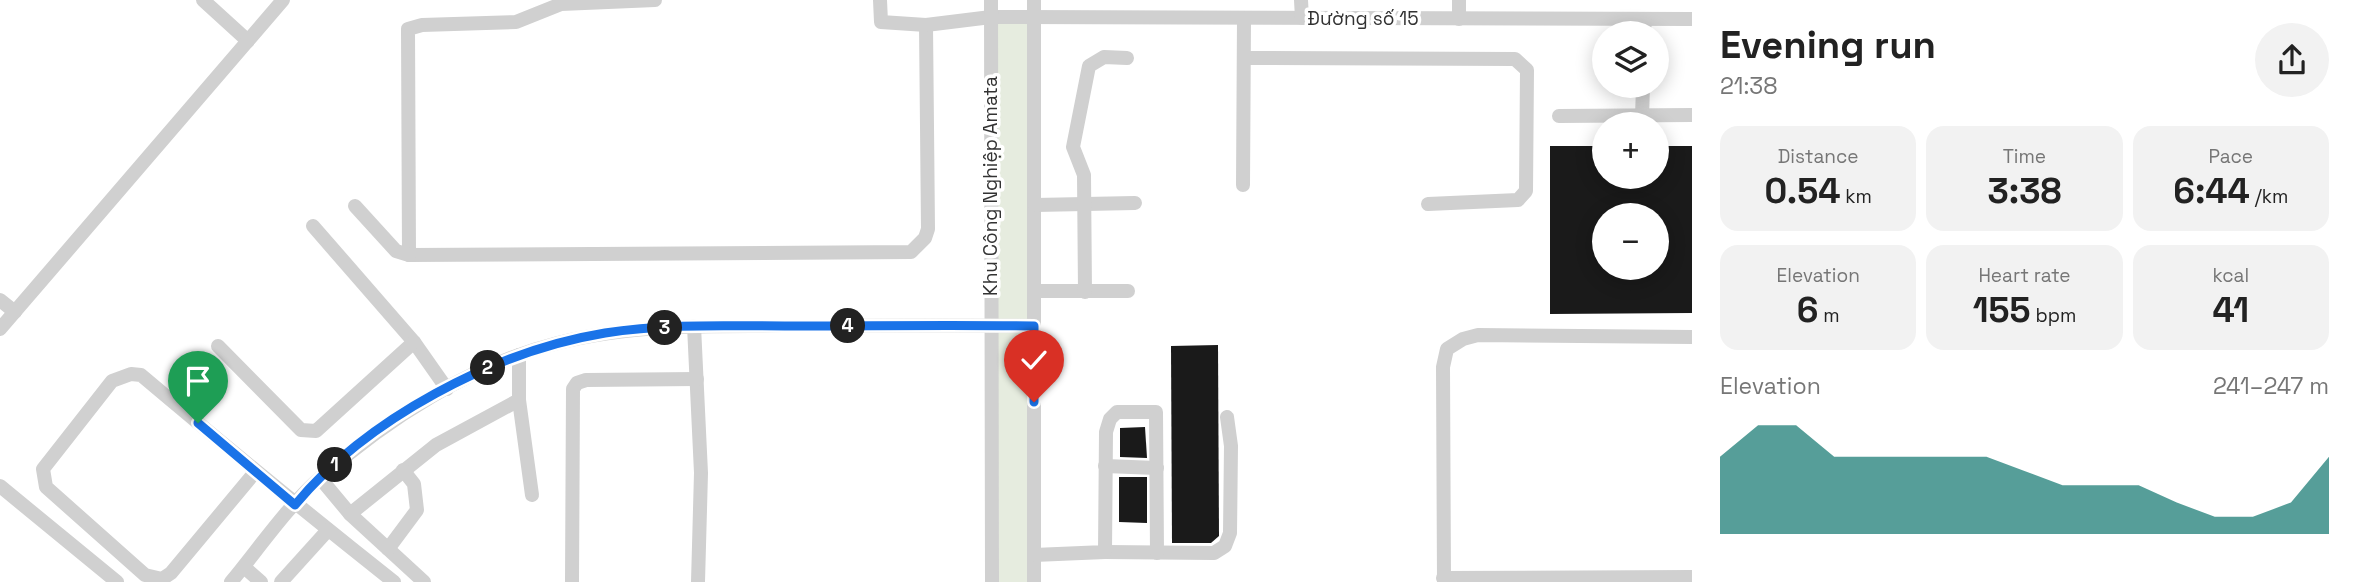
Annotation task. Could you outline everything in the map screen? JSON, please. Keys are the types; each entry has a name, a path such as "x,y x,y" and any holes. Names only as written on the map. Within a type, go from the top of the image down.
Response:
{"street":[{"path":"203,0 248,41"},
{"path":"0,329 283,0"},
{"path":"409,255 408,29 422,25 516,22 561,4 655,0"},
{"name":"Đường số 15","path":"880,0 881,22 926,25 991,17 1459,19 1592,24"},
{"name":"Khu Công Nghiệp Amata","path":"991,0 992,582"},
{"path":"1034,0 1034,582"},
{"path":"1301,0 1302,18"},
{"path":"1459,0 1459,19"},
{"path":"1243,185 1244,18"},
{"name":"Đường số 15","path":"1669,22 1692,19"},
{"path":"355,205 396,251 409,255 911,252 925,238 928,229 926,25"},
{"path":"1085,292 1084,175 1073,146 1089,66 1104,57 1127,58"},
{"path":"1244,58 1515,59 1522,64 1527,70 1526,191 1518,200 1428,204"},
{"path":"1669,116 1692,115"},
{"path":"1559,116 1592,116"},
{"path":"1035,205 1135,203"},
{"path":"313,226 414,342 447,389"},
{"path":"1034,291 1128,291"},
{"path":"0,300 15,312"},
{"path":"694,326 701,472 698,582"},
{"path":"231,582 320,478 361,443 447,389 519,355 606,333 694,326 1034,326"},
{"path":"1692,337 1478,335 1463,339 1447,349 1443,367 1443,580 1692,577"},
{"path":"218,346 307,432 316,431 414,342"},
{"path":"519,355 519,400 532,495"},
{"path":"256,471 171,573 162,579 145,575 46,487 43,480 43,469 112,381 131,374 141,375 256,471 295,505 394,582"},
{"path":"572,582 573,389 577,383 586,380 697,379"},
{"path":"350,513 436,445 519,400"},
{"path":"1105,552 1106,432 1110,419 1117,412 1156,412 1157,553"},
{"path":"1034,555 1105,552 1214,553 1224,546 1230,533 1231,446 1227,417"},
{"path":"1105,466 1157,468"},
{"path":"388,550 417,510 414,484 403,471"},
{"path":"320,478 350,513 424,582"},
{"path":"0,486 117,582"},
{"path":"281,582 328,530"},
{"path":"244,567 261,582"}],"shaded area":[{"path":"998,21 1027,21 1027,322 997,322"},
{"path":"997,330 1027,330 1027,582 999,582"}],"building":[{"path":"1550,146 1592,146 1592,189 1669,189 1669,146 1692,146 1692,313 1550,314"},
{"path":"1218,345 1219,536 1211,543 1172,543 1171,346"},
{"path":"1145,427 1147,458 1120,457 1120,428"},
{"path":"1119,477 1147,477 1147,523 1119,522"}],"route":[{"path":"198,423 295,505 309,488 361,443 411,409 467,377 519,355 558,343 606,333 694,326 1034,326 1034,402"}]}
